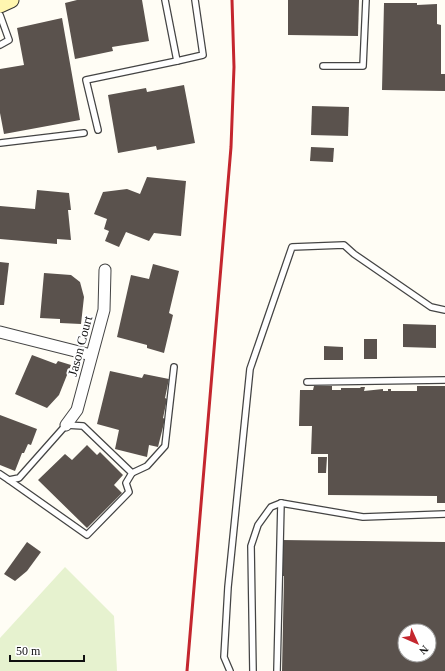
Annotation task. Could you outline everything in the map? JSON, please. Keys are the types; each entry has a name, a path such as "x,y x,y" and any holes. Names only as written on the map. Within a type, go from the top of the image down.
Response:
{"street":[{"path":"0,5 11,0"},
{"name":"Jason Court","path":"66,425 77,410 104,310 105,270"},
{"path":"0,332 91,355"}],"lane":[{"path":"165,0 177,61"},
{"path":"98,130 86,80 203,55 195,0"},
{"path":"323,66 362,66 366,0"},
{"path":"0,15 9,40 0,45"},
{"path":"0,144 84,133"},
{"path":"230,671 224,658 228,587 250,369 292,247 344,245 354,254 431,307 445,310"},
{"path":"0,474 87,535 129,492 126,483 132,473 147,466 165,446 174,367"},
{"path":"307,382 445,380"},
{"path":"9,480 19,478 66,425 83,426 132,473"},
{"path":"253,671 251,546 258,525 271,507 281,503 363,517 445,514"},
{"path":"277,671 281,503"}],"green space":[{"path":"65,567 114,616 117,671 0,671 0,638"}],"building":[{"path":"77,0 142,0 149,41 112,47 113,51 75,59 65,3"},
{"path":"288,0 359,0 358,36 288,35"},
{"path":"384,3 417,3 417,5 437,4 437,24 441,25 441,74 445,74 445,91 382,90"},
{"path":"62,18 80,120 4,134 0,113 0,69 24,65 17,28"},
{"path":"184,85 195,143 157,150 156,146 118,153 108,95 146,88 147,92"},
{"path":"312,106 349,107 348,136 311,135"},
{"path":"311,147 334,148 333,162 310,161"},
{"path":"147,177 186,181 181,236 154,233 149,241 126,232 119,247 105,241 109,231 104,229 107,219 94,214 103,192 127,189 140,194"},
{"path":"37,190 69,193 71,210 68,210 71,240 57,239 57,244 0,239 0,206 35,209"},
{"path":"0,262 9,263 4,305 0,305"},
{"path":"153,264 179,271 169,313 173,315 164,353 147,348 147,345 117,337 131,275 149,279"},
{"path":"44,273 71,275 80,282 84,297 81,324 60,323 60,319 40,318"},
{"path":"403,324 436,325 436,348 403,347"},
{"path":"364,339 377,339 377,359 364,359"},
{"path":"324,346 343,347 343,360 324,360"},
{"path":"32,355 56,364 58,361 71,365 59,395 47,408 15,394"},
{"path":"110,371 142,378 144,374 169,379 163,418 165,419 158,447 149,445 147,457 115,449 119,430 97,424"},
{"path":"314,386 332,386 332,390 365,387 364,391 383,389 383,391 388,391 388,389 391,389 391,391 417,391 417,386 445,386 445,503 437,503 437,496 328,495 328,454 311,454 312,426 299,426 300,390 313,390"},
{"path":"0,415 37,429 31,445 28,444 24,453 22,453 15,471 0,465"},
{"path":"87,445 97,455 100,452 123,475 114,485 122,493 87,528 38,480 65,454 72,460"},
{"path":"318,457 327,457 326,473 318,473"},
{"path":"281,540 445,542 445,671 282,671 284,576 280,576"},
{"path":"27,542 41,552 27,571 15,581 4,574"}],"railway":[{"path":"187,671 231,147 234,67 232,0"}]}
